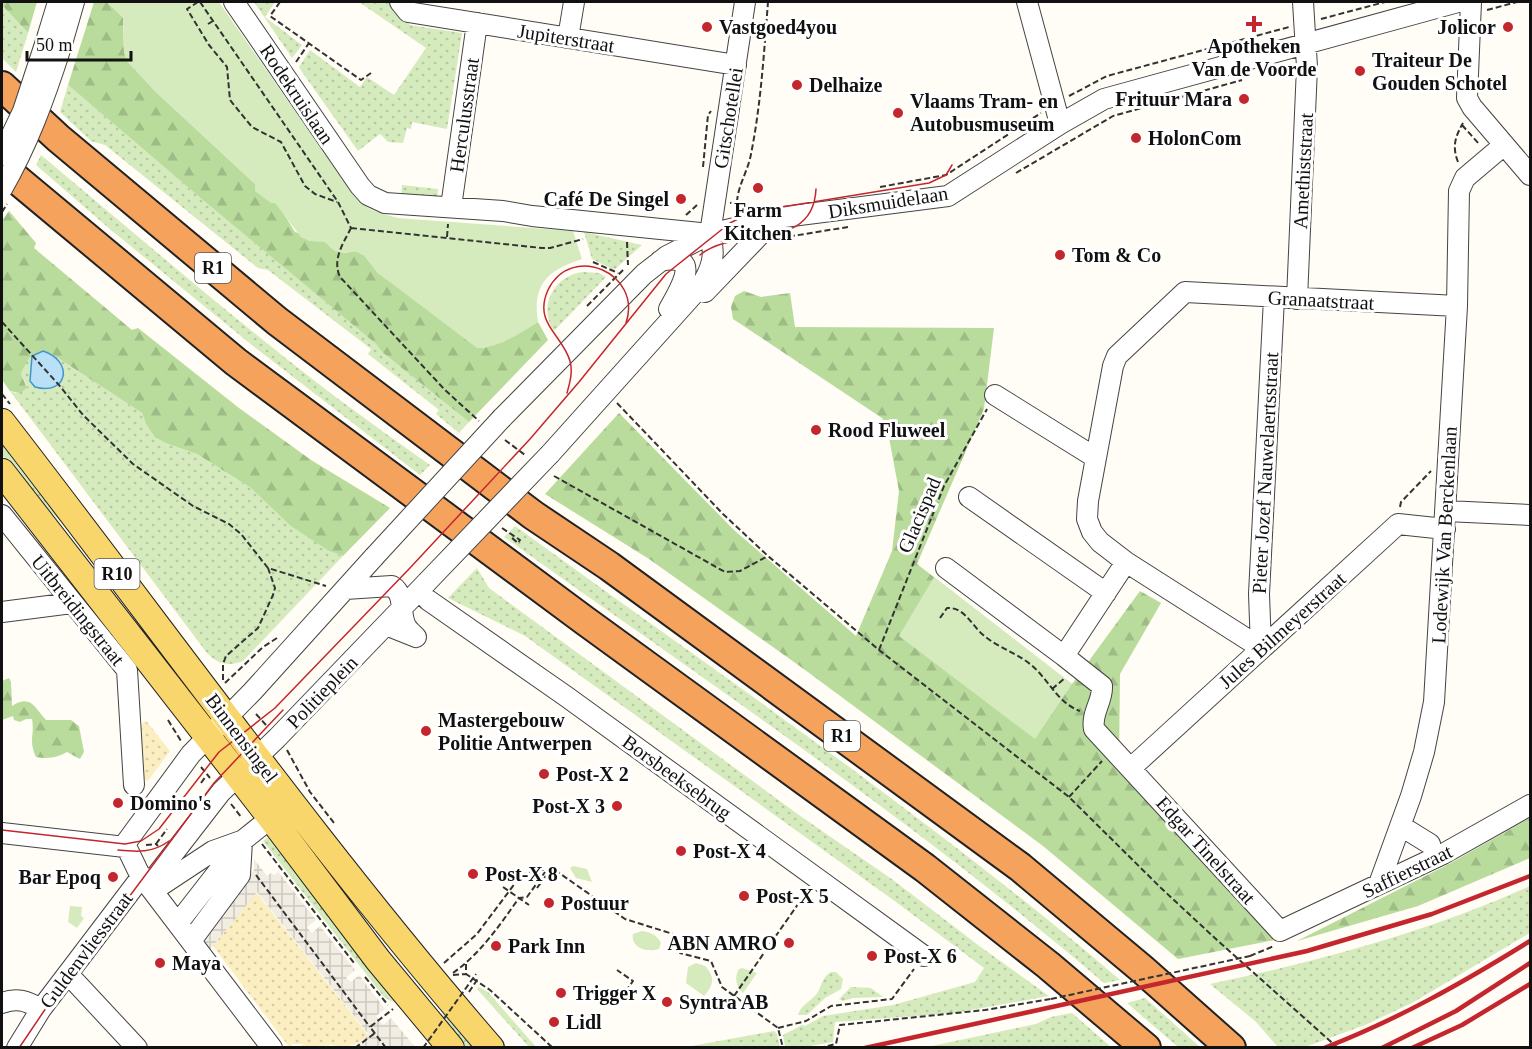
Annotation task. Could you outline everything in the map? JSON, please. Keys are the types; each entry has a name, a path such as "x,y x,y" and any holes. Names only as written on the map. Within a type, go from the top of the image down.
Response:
{"highway":[{"name":"R1","path":"2,86 58,138 277,321 533,515 609,566 1001,853 1142,969 1231,1047"},
{"path":"2,167 236,362 565,606 925,868 1048,965 1146,1047"}],"main road":[{"name":"Binnensingel","path":"2,422 235,709 256,757 370,903 491,1047"},
{"name":"Binnensingel","path":"2,472 199,745 229,783 271,818 378,960 452,1047"}],"street":[{"path":"2,189 35,123 54,41 58,2"},
{"path":"2,155 74,2"},
{"name":"Rodekruislaan","path":"234,2 360,186"},
{"name":"Jupiterstraat","path":"400,2 408,12 736,65"},
{"path":"568,38 574,2"},
{"name":"Gitschotellei","path":"710,234 745,2"},
{"path":"1027,2 1060,124"},
{"name":"Amethiststraat","path":"1297,299 1307,67 1303,2"},
{"path":"1466,6 1467,98 1498,150 1530,175"},
{"name":"Diksmuidelaan","path":"360,186 368,195 385,203 451,207 710,234 776,218 948,196 1060,124 1104,99 1305,43 1466,6"},
{"name":"Herculusstraat","path":"451,207 477,23"},
{"path":"1465,178 1498,150"},
{"name":"Lodewijk Van Berckenlaan","path":"1379,884 1401,826 1424,752 1434,702 1457,306 1459,191 1465,178"},
{"path":"655,335 699,299 776,218"},
{"path":"2,833 125,847 164,788 199,745 235,709 336,587 374,557 502,418 625,291 660,261 710,234 714,252 707,275 700,287 655,335 550,463 428,591"},
{"path":"655,335 683,285 686,272 684,264 679,260 672,258 660,261"},
{"name":"Granaatstraat","path":"1096,458 1113,366 1117,356 1185,292 1457,306"},
{"name":"Pieter Jozef Nauwelaertsstraat","path":"1262,648 1259,594 1274,298"},
{"path":"995,395 1096,458 1087,519 1092,532 1100,542 1126,562 1262,648"},
{"path":"969,497 1106,593"},
{"path":"1398,524 1530,514"},
{"name":"Uitbreidingstraat","path":"2,515 128,674 134,785"},
{"name":"Jules Bilmeyerstraat","path":"1131,768 1398,524"},
{"path":"1064,656 1126,562"},
{"path":"946,568 1102,686 1102,693 1094,716"},
{"path":"336,587 393,586 397,589 404,607 405,626 416,637 386,626"},
{"name":"Politieplein","path":"229,783 256,757 283,744 404,607 428,591"},
{"name":"Borsbeeksebrug","path":"428,591 576,705 924,956"},
{"path":"2,612 72,603"},
{"name":"Edgar Tinelstraat","path":"1094,716 1094,729 1112,750 1280,931"},
{"name":"Guldenvliesstraat","path":"17,1047 41,1009 68,974 229,783"},
{"name":"Saffierstraat","path":"1280,931 1443,854 1530,805"},
{"path":"177,923 242,840 271,818"},
{"path":"1401,826 1430,844"},
{"path":"145,881 160,886 213,851 242,840"},
{"path":"191,941 240,875 242,840"},
{"name":"Guldenvliesstraat","path":"125,847 145,881"},
{"path":"145,881 272,1047"},
{"path":"68,974 137,1047"},
{"path":"2,1003 15,999 22,1000 41,1009"}],"path":[{"path":"338,202 315,194 305,186 281,142 252,127 230,100 227,68 209,45 187,9 199,2 338,202 351,228"},
{"path":"280,2 270,16 361,80 371,73"},
{"path":"737,202 737,192 751,156 768,2"},
{"path":"1466,6 1516,2"},
{"path":"208,24 213,21"},
{"path":"286,77 309,43"},
{"path":"1013,176 1113,116 1252,77"},
{"path":"1465,178 1454,151 1455,138 1472,107"},
{"path":"1462,125 1498,150"},
{"path":"772,240 854,226"},
{"path":"351,228 542,248 590,237"},
{"path":"351,228 338,255 337,271 340,277 438,382 483,424"},
{"path":"627,239 628,265"},
{"path":"593,262 619,273"},
{"path":"2,322 83,415 133,464 193,506 230,524 242,534 268,568 275,588 273,596 258,628 226,656 222,683"},
{"name":"Glacispad","path":"879,650 944,486 995,395"},
{"path":"616,402 723,514 768,556 879,650 1070,797 1193,918 1338,1047"},
{"path":"502,438 530,459"},
{"path":"550,463 725,572 740,571 768,556"},
{"path":"1398,524 1401,502 1432,471 1448,472"},
{"path":"498,526 520,540 518,543 512,538"},
{"path":"268,568 336,587"},
{"path":"940,618 947,608 960,610 981,634 994,644 1029,663 1068,706 1094,716"},
{"path":"279,637 263,647 228,682 235,709 283,744"},
{"path":"199,745 207,775"},
{"path":"1070,797 1112,750"},
{"path":"201,783 207,775"},
{"path":"207,775 229,783"},
{"path":"156,844 166,829"},
{"path":"153,834 160,838"},
{"path":"537,888 552,868"},
{"path":"443,964 477,934 522,874 552,868 625,919 673,934 680,953 711,961 722,987 778,1028 783,1047"},
{"path":"253,871 386,1047"},
{"path":"545,872 527,897 519,898 486,943 466,964 451,975 466,975 476,980 553,1047"},
{"path":"503,887 529,905"},
{"path":"734,996 803,897"},
{"path":"819,1047 836,1044 840,1025 974,1011 1051,999 1261,952"},
{"path":"778,1028 806,1021 831,1006 892,999 924,956"},
{"path":"466,964 466,975"},
{"path":"615,1006 633,981 617,970"},
{"path":"423,1047 477,976 465,997"},
{"path":"370,1027 393,1009"},
{"path":"356,1047 375,1033"}],"green space":[{"path":"2,2 37,2 28,33 2,5"},
{"path":"94,2 107,2 123,17 124,52 127,61 156,92 279,206 295,232 325,242 344,253 355,251 364,255 378,273 483,348 507,339 538,322 548,340 469,422 382,352 376,344 68,85"},
{"path":"107,2 219,2 354,196 368,208 398,218 573,231 582,259 560,268 545,280 538,298 538,322 501,343 477,348 378,273 364,255 355,251 344,253 334,251 325,242 309,241 301,237 275,203 271,203 255,191 255,184 156,92 127,61 124,52 123,18"},
{"path":"254,2 275,2 265,17 302,45 292,58"},
{"path":"359,2 390,2 410,25 462,33 447,129 412,122 411,129 407,128 403,143 388,142 380,134 358,151 302,72 299,67 310,50 360,87 367,77 394,95 426,48"},
{"path":"2,5 28,33 16,72 2,58"},
{"path":"68,85 376,344 382,352 469,422 459,433 436,414 439,410 368,354 371,349 268,270 258,268 105,145 91,141 60,112"},
{"path":"41,155 262,339 337,398 430,465 420,475 253,346 111,230 36,165"},
{"path":"402,185 438,189 437,200 401,197"},
{"path":"9,211 36,243 34,248 132,330 138,328 239,408 311,460 390,508 343,556 329,551 291,526 251,488 197,454 155,437 142,413 52,354 32,356 21,374 27,388 20,393 10,391 2,380 2,221"},
{"path":"584,232 642,245 614,270 592,259"},
{"path":"583,272 599,273 606,277 554,331 547,312 552,293 564,279"},
{"path":"744,291 761,297 790,293 795,327 994,328 984,409 917,564 1072,684 1140,591 1161,603 1120,674 1119,762 1275,940 1178,959 1043,846 801,667 649,559 545,494 619,413 734,530 856,636 892,551 899,491 887,427 882,418 733,319 731,307 735,296"},
{"path":"52,354 142,413 146,424 168,444 197,454 251,488 329,551 343,556 243,661 233,664 224,663 215,660 207,653 10,391 16,393 27,386 21,374 26,361 32,356"},
{"path":"2,438 193,692 67,528 30,491 2,455"},
{"path":"515,526 898,803 1047,919 1120,980 1104,983 959,865 885,809 504,537"},
{"path":"477,568 489,588 799,815 893,880 1049,996 954,1013 835,1022 833,1042 805,1047 785,1047 783,1035 823,1016 893,1005 975,982 984,968 896,902 525,636 448,598"},
{"path":"934,577 1072,684 1035,739 899,636"},
{"path":"9,678 12,706 24,701 28,702 46,720 71,720 79,726 84,752 80,759 67,752 59,756 36,757 32,746 32,719 20,722 14,720 13,716 2,720 2,681"},
{"path":"1530,818 1530,858 1418,906 1297,941 1449,864"},
{"path":"268,837 398,1003 384,997 263,841"},
{"path":"573,866 587,869 592,882 576,878 570,868"},
{"path":"1530,886 1530,933 1412,1003 1365,1025 1305,1047 1278,1047 1256,1022 1210,984 1373,944 1452,917"},
{"path":"70,906 82,907 81,916 84,918 77,928 68,922"},
{"path":"642,931 658,938 661,943 659,949 645,950 634,943 633,934"},
{"path":"694,936 701,936 712,943 710,948 700,953 692,952 688,944"},
{"path":"696,963 705,966 712,978 710,989 704,996 686,983 688,967"},
{"path":"742,968 757,973 743,993 736,982 737,972"},
{"path":"831,972 836,972 843,979 841,989 825,998 807,1015 798,1015 801,1008 818,992 824,979"},
{"path":"418,986 435,1009 456,1024 477,1047 462,1047 412,988"},
{"path":"479,987 488,992 536,1047 529,1047 477,989"},
{"path":"851,987 871,988 883,997 853,998 843,1001 839,999"},
{"path":"1145,998 1200,1047 1178,1047 1127,1003"},
{"path":"1072,1013 1111,1047 927,1047 1036,1024 1051,1017"},
{"path":"774,1031 780,1047 686,1047"}],"sand":[{"path":"144,721 170,751 148,781 143,779 141,726"},
{"path":"256,892 369,1036 350,1046 328,1044 331,1047 325,1045 325,1047 298,1047 305,1044 291,1044 293,1047 289,1047 213,946"}],"shaded area":[{"path":"254,859 267,876 271,873 280,874 316,920 307,927 309,930 312,933 320,926 355,970 346,978 351,982 359,975 385,1009 376,1016 383,1025 391,1018 415,1047 354,1047 369,1035 257,892 208,952 201,942 254,870"}],"water":[{"path":"43,351 53,356 63,369 63,376 55,387 35,387 30,381 32,356"}],"tram line":[{"path":"2,830 125,844 141,841 159,829 219,752 275,708 530,439 666,274 730,223 744,216 764,210 929,183 946,175 952,165"},
{"path":"700,255 715,246 788,230 802,222 812,209 816,189"},
{"path":"567,393 571,373 570,361 550,328 544,311 544,301 548,290 559,276 572,268 587,266 602,270 615,278 624,290 628,305 626,323"},
{"path":"19,1048 214,783 283,710"},
{"path":"118,850 145,851 157,848 169,841"}],"railway":[{"path":"865,1048 1307,951 1432,914 1530,876"},
{"path":"1324,1048 1430,999 1530,941"},
{"path":"1382,1048 1456,1011 1530,963"},
{"path":"1412,1048 1462,1025 1530,984"}],"place":[{"name":"Apotheken Van de Voorde","path":"1254,24"},
{"name":"Vastgoed4you","path":"707,27"},
{"name":"Jolicor","path":"1508,27"},
{"name":"Traiteur De Gouden Schotel","path":"1360,71"},
{"name":"Delhaize","path":"797,85"},
{"name":"Frituur Mara","path":"1244,99"},
{"name":"Vlaams Tram- en Autobusmuseum","path":"898,113"},
{"name":"HolonCom","path":"1136,138"},
{"name":"Farm Kitchen","path":"758,188"},
{"name":"Café De Singel","path":"681,199"},
{"name":"Tom & Co","path":"1060,255"},
{"name":"Rood Fluweel","path":"816,430"},
{"name":"Mastergebouw Politie Antwerpen","path":"426,731"},
{"name":"Post-X 2","path":"544,774"},
{"name":"Domino's","path":"118,803"},
{"name":"Post-X 3","path":"617,806"},
{"name":"Post-X 4","path":"681,851"},
{"name":"Post-X 8","path":"473,874"},
{"name":"Bar Epoq","path":"113,877"},
{"name":"Post-X 5","path":"744,896"},
{"name":"Postuur","path":"549,903"},
{"name":"ABN AMRO","path":"789,943"},
{"name":"Park Inn","path":"496,946"},
{"name":"Post-X 6","path":"872,956"},
{"name":"Maya","path":"160,963"},
{"name":"Trigger X","path":"561,993"},
{"name":"Syntra AB","path":"667,1002"},
{"name":"Lidl","path":"554,1022"}]}
